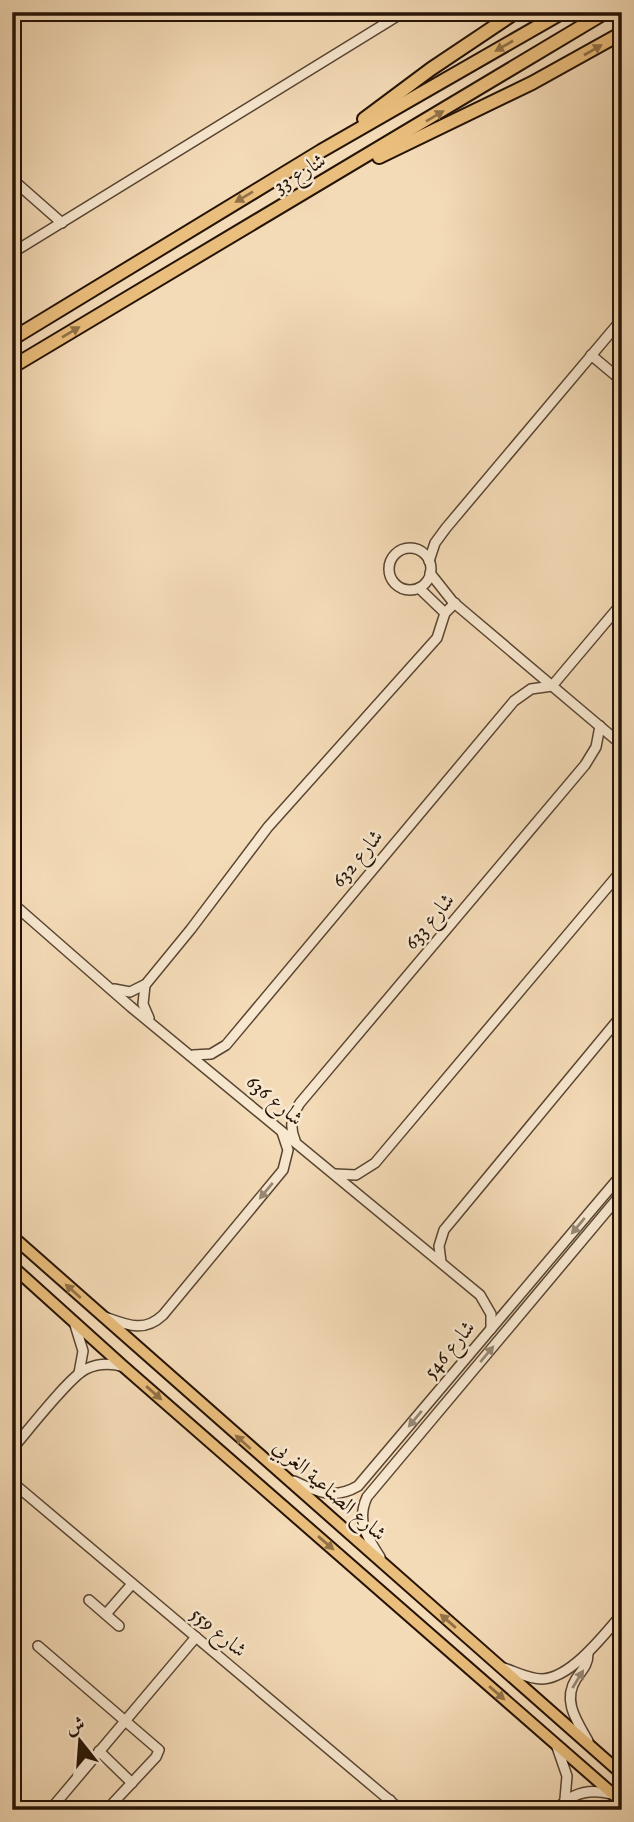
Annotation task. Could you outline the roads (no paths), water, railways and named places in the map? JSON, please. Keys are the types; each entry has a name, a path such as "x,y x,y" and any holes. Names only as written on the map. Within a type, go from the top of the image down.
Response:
{"highway":[{"path":"321,151 431,69 516,12"},
{"name":"شارع 33","path":"12,339 321,151 563,12"},
{"name":"شارع 33","path":"12,367 606,12"},
{"path":"333,177 511,94 622,33"}],"main road":[{"name":"شارع الصناعية الغربي","path":"12,1236 622,1774"},
{"name":"شارع الصناعية الغربي","path":"15,1270 622,1802"}],"street":[{"path":"12,253 404,12"},
{"path":"12,179 62,223"},
{"path":"429,561 421,552 410,548 398,552 390,561 389,573 394,584 405,590 419,588 428,580 429,561 435,544 446,527 622,319"},
{"path":"591,355 622,381"},
{"path":"430,573 455,603 622,745"},
{"path":"419,588 445,613"},
{"path":"113,989 130,992 146,984 268,828 437,638 445,613 455,603"},
{"path":"552,686 622,603"},
{"name":"شارع 632","path":"192,1055 211,1054 226,1045 514,701 531,689 552,686"},
{"name":"شارع 633","path":"295,1142 292,1118 300,1103 585,765 596,747 600,726"},
{"path":"334,1173 349,1176 370,1168 622,870"},
{"name":"شارع 636","path":"19,909 131,1007 485,1300 491,1314 491,1329"},
{"path":"146,984 143,1004 153,1023"},
{"path":"442,1262 439,1246 444,1230 622,1014"},
{"path":"102,1316 139,1327 156,1321 163,1315 283,1170 288,1150 282,1130"},
{"name":"شارع 546","path":"282,1476 328,1495 358,1486 622,1174"},
{"name":"شارع 546","path":"387,1568 363,1528 363,1507 367,1497 622,1193"},
{"path":"72,1319 83,1351 79,1373"},
{"path":"12,1450 79,1373 87,1368 105,1364 124,1367"},
{"name":"شارع 559","path":"12,1482 401,1810"},
{"path":"106,1614 132,1584"},
{"path":"89,1600 119,1626"},
{"path":"499,1666 534,1678 554,1676 588,1654 622,1614"},
{"path":"50,1810 196,1637"},
{"path":"38,1646 159,1750 159,1754 113,1803"},
{"path":"588,1654 586,1667 575,1681 570,1699 575,1717 591,1748"},
{"path":"555,1743 565,1764 567,1787 565,1799 556,1810"},
{"path":"99,1751 132,1783"},
{"path":"565,1799 584,1792 612,1794"},
{"path":"382,1810 390,1800"}]}
